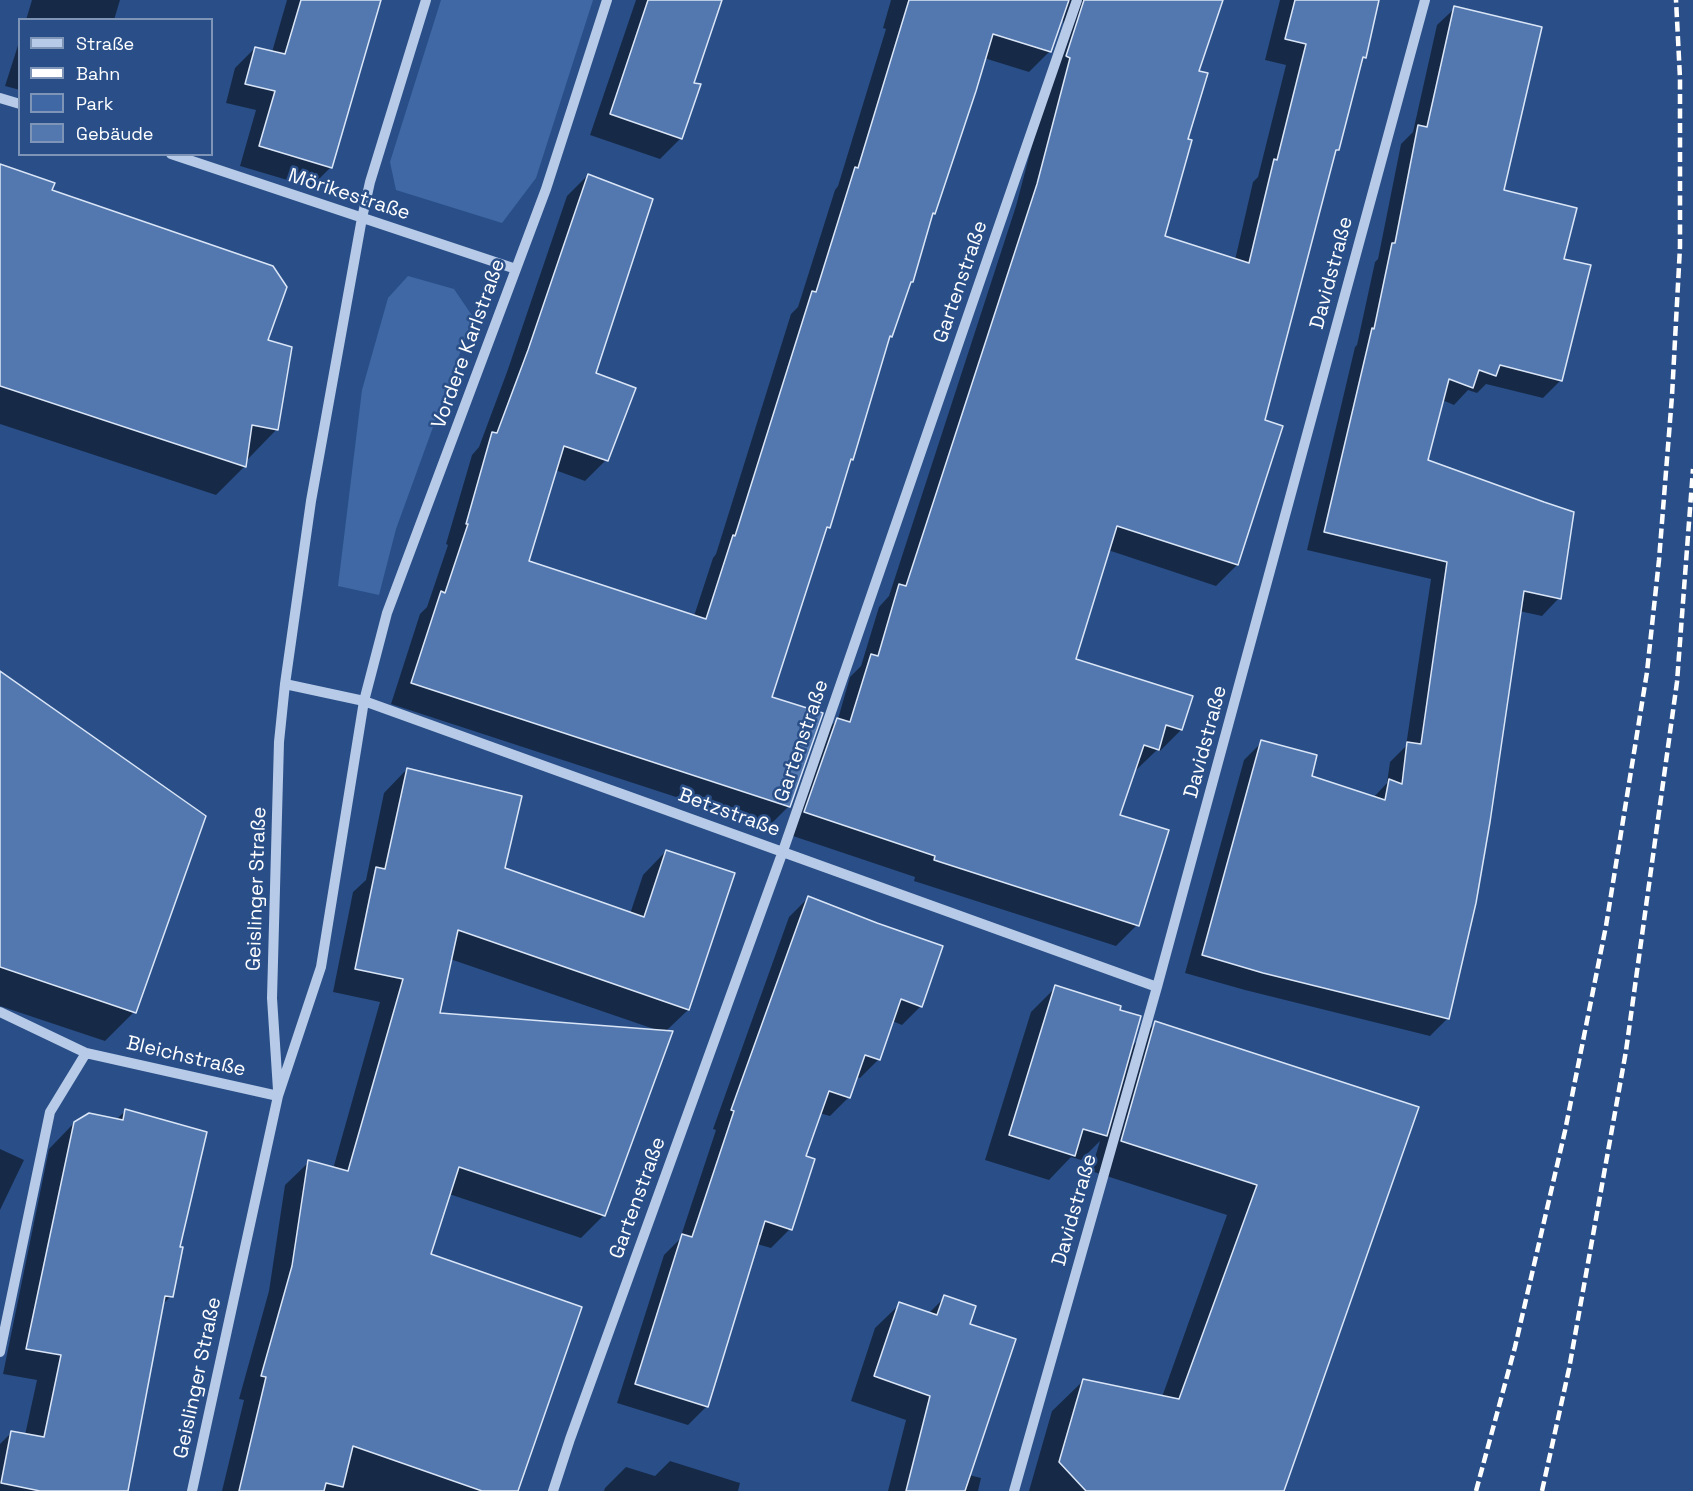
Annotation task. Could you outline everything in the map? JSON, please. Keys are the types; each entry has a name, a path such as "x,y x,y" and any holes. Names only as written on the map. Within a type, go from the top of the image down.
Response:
{"street":[{"path":"285,684 311,501 362,218 370,182 426,0"},
{"name":"Vordere Karlstraße","path":"364,701 387,613 546,189 608,0"},
{"name":"Gartenstraße","path":"553,1491 570,1438 783,851 1077,0"},
{"name":"Davidstraße","path":"1014,1491 1157,987 1425,0"},
{"path":"0,98 18,103"},
{"name":"Mörikestraße","path":"177,156 516,269"},
{"name":"Betzstraße","path":"285,684 364,701 1157,987"},
{"name":"Geislinger Straße","path":"278,1096 272,998 279,742 285,684"},
{"name":"Geislinger Straße","path":"192,1491 278,1096 321,967 364,701"},
{"name":"Bleichstraße","path":"0,1012 86,1053 278,1096"},
{"path":"0,1352 50,1112 86,1053"}],"green space":[{"path":"441,0 593,0 536,178 502,223 396,190 390,162"},
{"path":"408,276 454,289 473,317 396,529 379,595 338,586 362,390 388,298"}],"building":[{"path":"301,0 381,0 332,168 259,146 275,91 245,84 255,47 285,54"},
{"path":"648,0 722,0 694,83 701,84 682,139 610,114"},
{"path":"909,0 1069,0 1051,52 993,34 935,214 933,213 913,282 911,282 892,337 890,336 853,460 851,459 830,528 827,527 772,697 823,713 790,807 411,683 441,591 445,593 468,524 466,524 492,432 497,433 528,350 588,174 653,199 596,373 636,388 608,461 564,446 529,561 706,619 733,535 735,536 812,291 816,292 855,167 858,168"},
{"path":"1084,0 1223,0 1199,71 1208,73 1188,139 1192,140 1165,236 1249,263 1274,159 1277,160 1306,44 1285,39 1295,0 1379,0 1366,58 1363,57 1339,150 1336,150 1265,420 1283,426 1238,565 1117,526 1076,659 1193,696 1182,730 1166,725 1159,750 1144,745 1120,815 1169,830 1139,926 934,860 935,856 804,812 837,718 850,722 871,654 878,656 899,584 906,586 1037,184 1070,58 1066,56"},
{"path":"1454,6 1542,27 1504,190 1577,208 1564,259 1591,265 1562,381 1500,365 1496,376 1479,370 1473,388 1449,379 1428,460 1574,512 1561,599 1524,591 1476,903 1449,1019 1263,973 1202,955 1261,740 1317,755 1312,776 1385,800 1389,779 1402,784 1407,742 1421,744 1447,562 1324,532 1372,328 1374,329 1392,243 1395,243 1418,125 1427,127"},
{"path":"0,164 55,183 52,190 273,266 287,287 268,340 292,347 278,430 252,425 246,467 0,386"},
{"path":"0,671 206,816 136,1013 0,967"},
{"path":"407,768 522,796 505,868 644,917 666,850 735,873 689,1010 458,930 440,1013 673,1031 605,1216 459,1167 431,1254 582,1307 518,1491 482,1491 353,1446 343,1487 326,1483 324,1491 239,1491 266,1377 261,1376 292,1266 308,1160 348,1171 403,979 355,969 376,867 385,869"},
{"path":"808,896 943,946 922,1007 901,999 880,1060 865,1055 850,1098 829,1091 806,1156 815,1159 792,1230 765,1221 708,1407 635,1384 682,1234 692,1237 734,1111 731,1110"},
{"path":"1055,985 1121,1006 1120,1010 1141,1016 1107,1136 1083,1129 1075,1156 1009,1135"},
{"path":"1155,1021 1419,1107 1284,1491 1086,1491 1059,1462 1083,1379 1179,1399 1257,1185 1121,1141"},
{"path":"125,1109 207,1132 180,1247 183,1247 173,1297 165,1296 128,1491 40,1491 1,1483 11,1431 44,1437 61,1355 26,1349 74,1122 89,1113 123,1120"},
{"path":"944,1295 976,1306 970,1324 1016,1339 965,1491 906,1491 930,1396 874,1376 899,1302 937,1315"}],"railway":[{"path":"1476,1491 1515,1347 1565,1131 1606,926 1647,672 1659,560 1672,396 1680,247 1680,78 1676,0"},
{"path":"1542,1491 1569,1369 1626,1051 1677,682 1693,469"}]}
